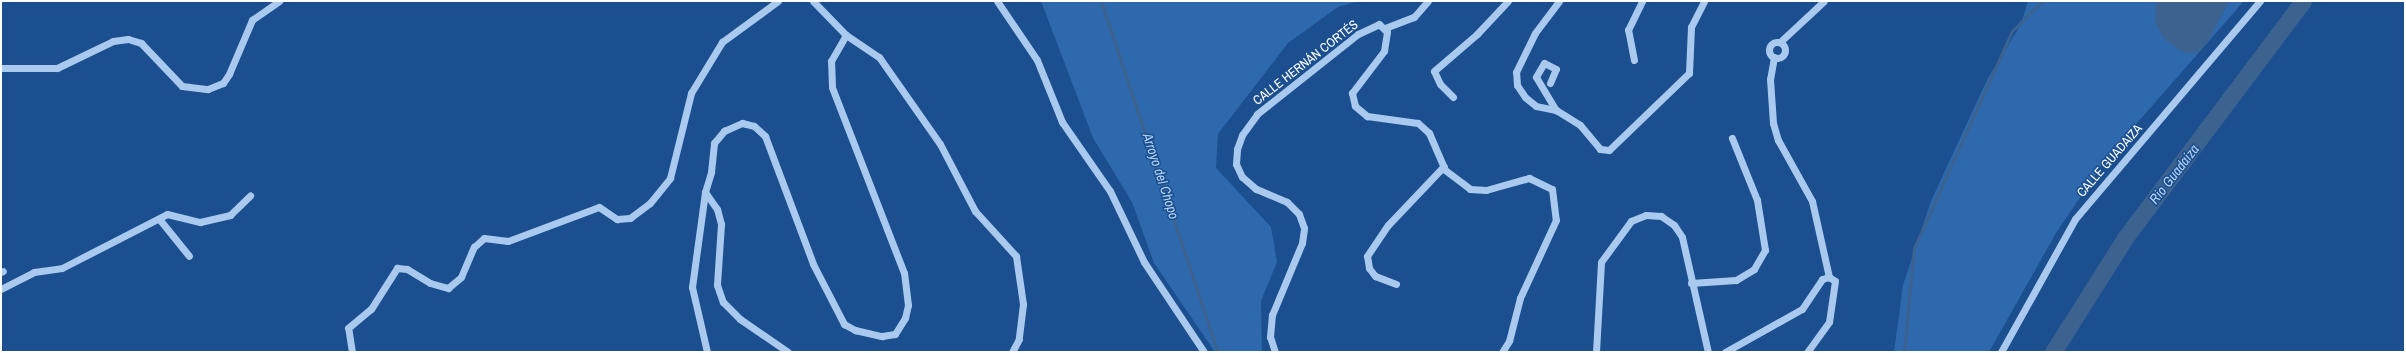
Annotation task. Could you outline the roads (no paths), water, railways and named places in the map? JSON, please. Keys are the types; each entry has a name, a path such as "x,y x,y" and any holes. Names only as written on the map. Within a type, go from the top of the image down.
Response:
{"street":[{"path":"1,68 57,68 113,41 128,40 141,43 182,86 208,89 223,83 229,74 252,20 279,1"},
{"path":"352,352 348,328 372,310 397,268 408,269 430,283 448,288 461,277 474,247 484,238 514,239 599,207 617,219 630,218 650,203 670,178 691,93 722,42 778,1"},
{"path":"813,1 846,35 879,57 906,92 940,144 975,211 1016,256 1023,304 1019,339 1012,352"},
{"path":"997,1 1037,60 1062,122 1110,191 1144,262 1204,352"},
{"path":"1428,1 1414,17 1385,28 1384,51 1352,93 1355,106 1367,116 1418,123 1429,133 1444,166 1470,189 1486,190 1529,178 1552,189 1556,220 1520,298 1509,341 1502,352"},
{"path":"1453,97 1440,84 1434,71 1477,34 1508,1"},
{"path":"1560,1 1535,33 1516,72 1517,85 1525,97 1536,106 1556,110 1580,125 1600,148 1609,150 1689,73 1691,27 1704,1"},
{"path":"1634,60 1628,30 1642,1"},
{"path":"1806,352 1830,322 1835,281 1829,277 1812,201 1778,140 1773,123 1770,79 1774,57 1770,47 1780,42 1824,1"},
{"name":"CALLE GUADAIZA","path":"2001,352 2075,219 2260,1"},
{"name":"CALLE HERNÁN CORTÉS","path":"1275,352 1270,337 1272,315 1302,243 1304,228 1299,214 1288,202 1256,189 1242,177 1236,164 1237,149 1242,135 1258,114 1358,34 1379,24 1385,28"},
{"path":"707,352 692,287 704,192 714,143 724,131 742,123 754,126 765,136 814,264 844,324 855,330 882,336 898,330 908,304 904,273 832,87 831,61 846,35"},
{"path":"1774,57 1785,53 1780,42"},
{"path":"1550,83 1556,69 1544,63 1536,77 1556,110"},
{"path":"1691,283 1736,280 1754,269 1765,250 1757,200 1732,138"},
{"path":"1396,284 1375,276 1368,268 1367,256 1388,225 1444,166"},
{"path":"704,192 717,209 720,224 717,285 723,302 740,319 788,352"},
{"path":"1,290 34,272 62,268 160,220 167,214 200,222 230,215 250,196"},
{"path":"1596,352 1601,262 1631,221 1646,215 1661,216 1674,225 1682,237 1691,283 1708,352"},
{"path":"160,220 189,256"},
{"path":"1725,352 1802,309 1822,279 1829,277"}],"waterway":[{"name":"Arroyo del Chopo","path":"1101,1 1218,352"},
{"path":"1904,352 1914,248 2012,31 2042,1"},
{"name":"Rio Guadaiza","path":"2053,352 2125,238 2303,1"}]}
